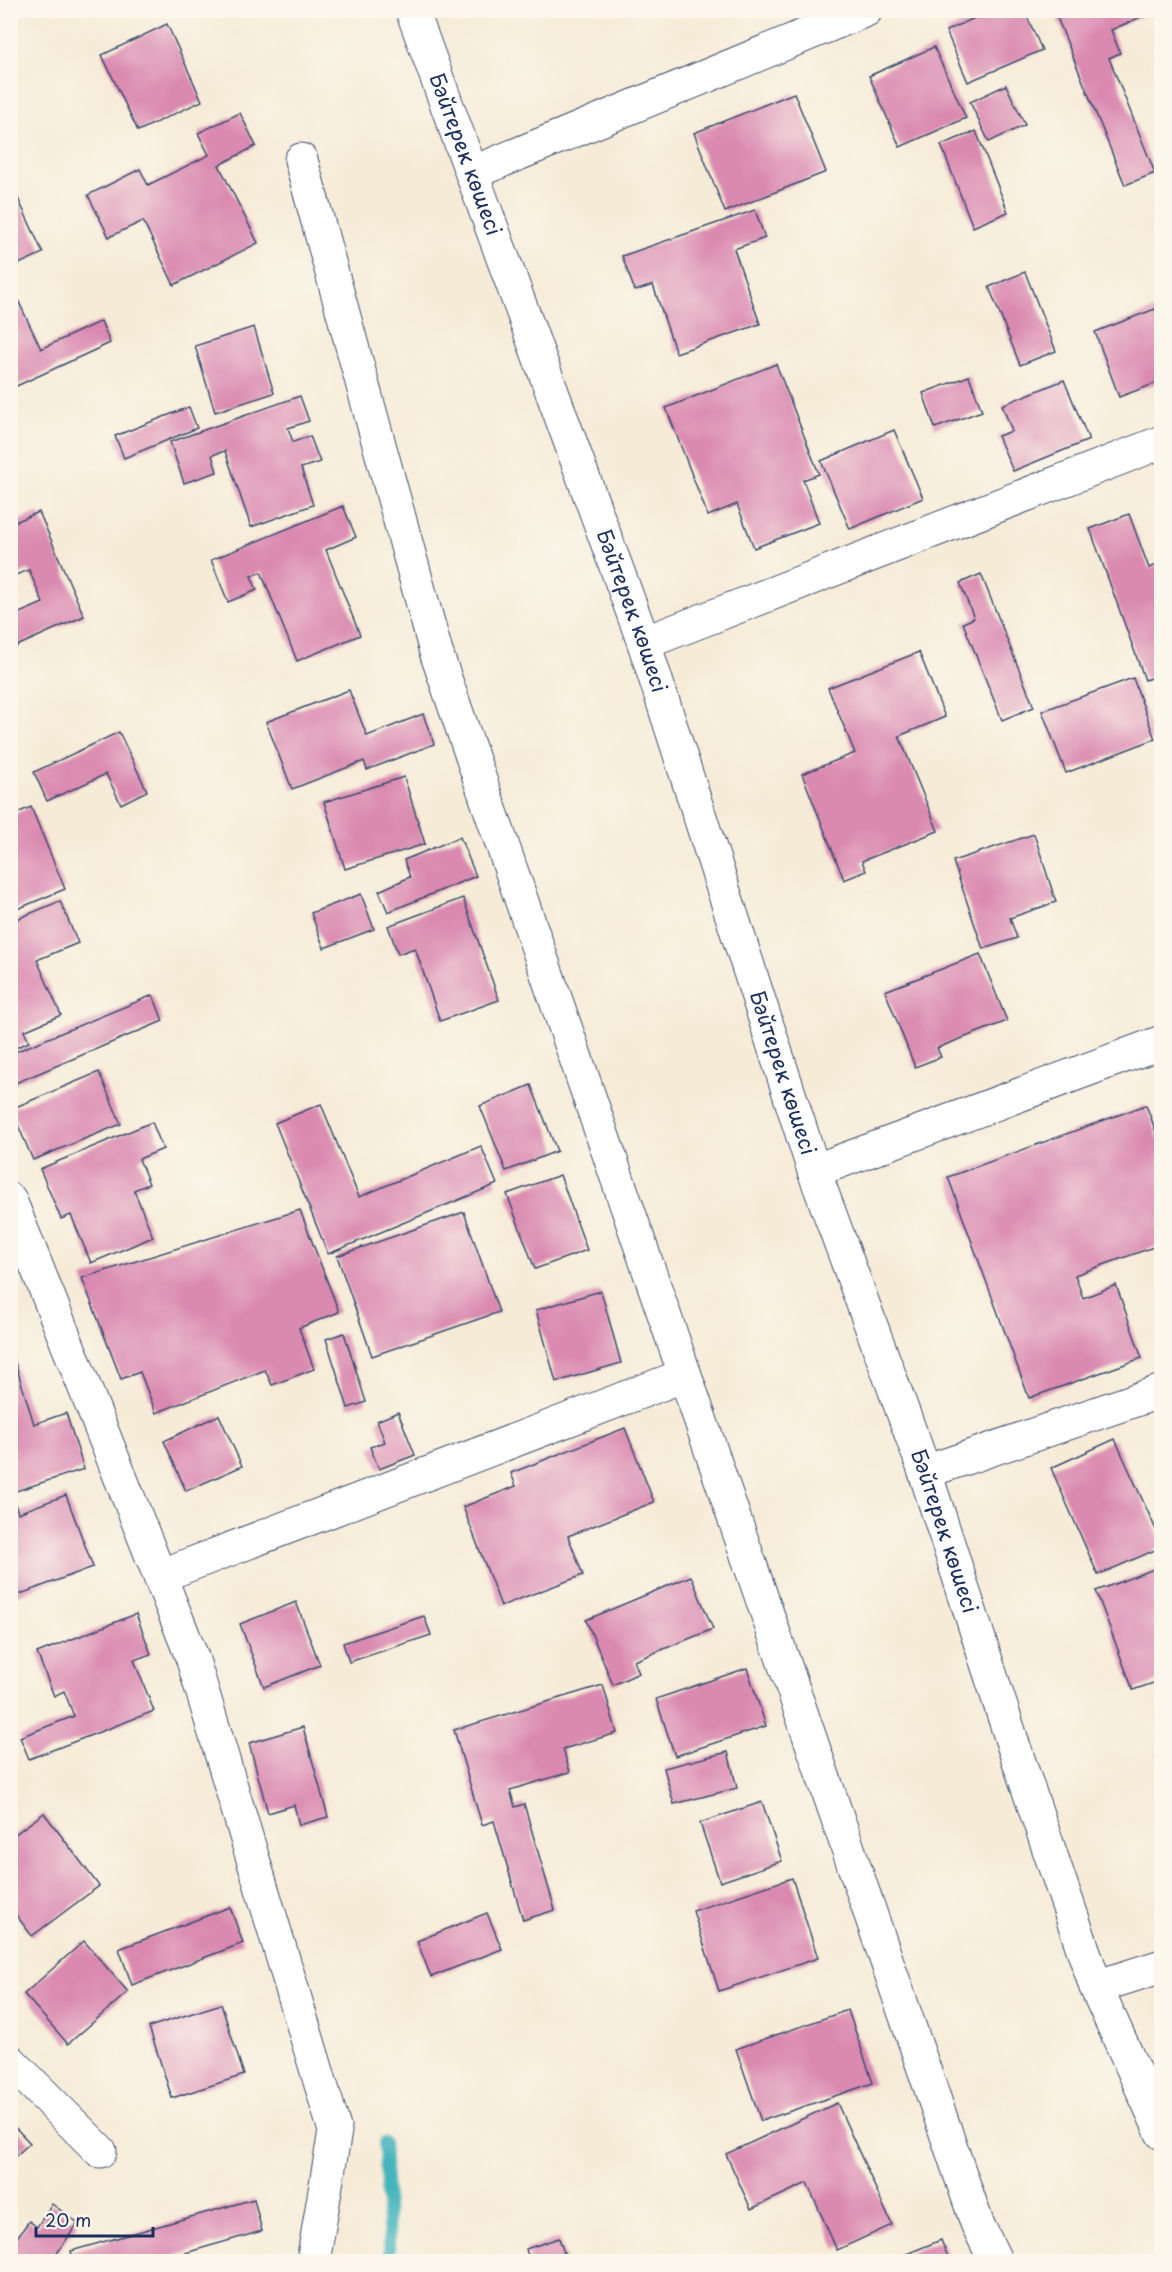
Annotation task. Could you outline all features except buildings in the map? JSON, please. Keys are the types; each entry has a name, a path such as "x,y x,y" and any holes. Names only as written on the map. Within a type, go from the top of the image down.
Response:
{"street":[{"name":"Бәйтерек көшесі","path":"412,10 644,643 814,1171 925,1472 1014,1747 1096,1987 1161,2133"},
{"path":"472,173 866,10"},
{"path":"301,160 436,652 977,2223 996,2262"},
{"path":"644,643 1161,442"},
{"path":"814,1171 1161,1042"},
{"path":"10,1200 192,1657 335,2131 313,2262"},
{"path":"160,1576 685,1375"},
{"path":"925,1472 1161,1391"},
{"path":"1096,1987 1161,1966"},
{"path":"10,2061 100,2151"}],"waterway":[{"path":"384,2143 390,2262"}]}
